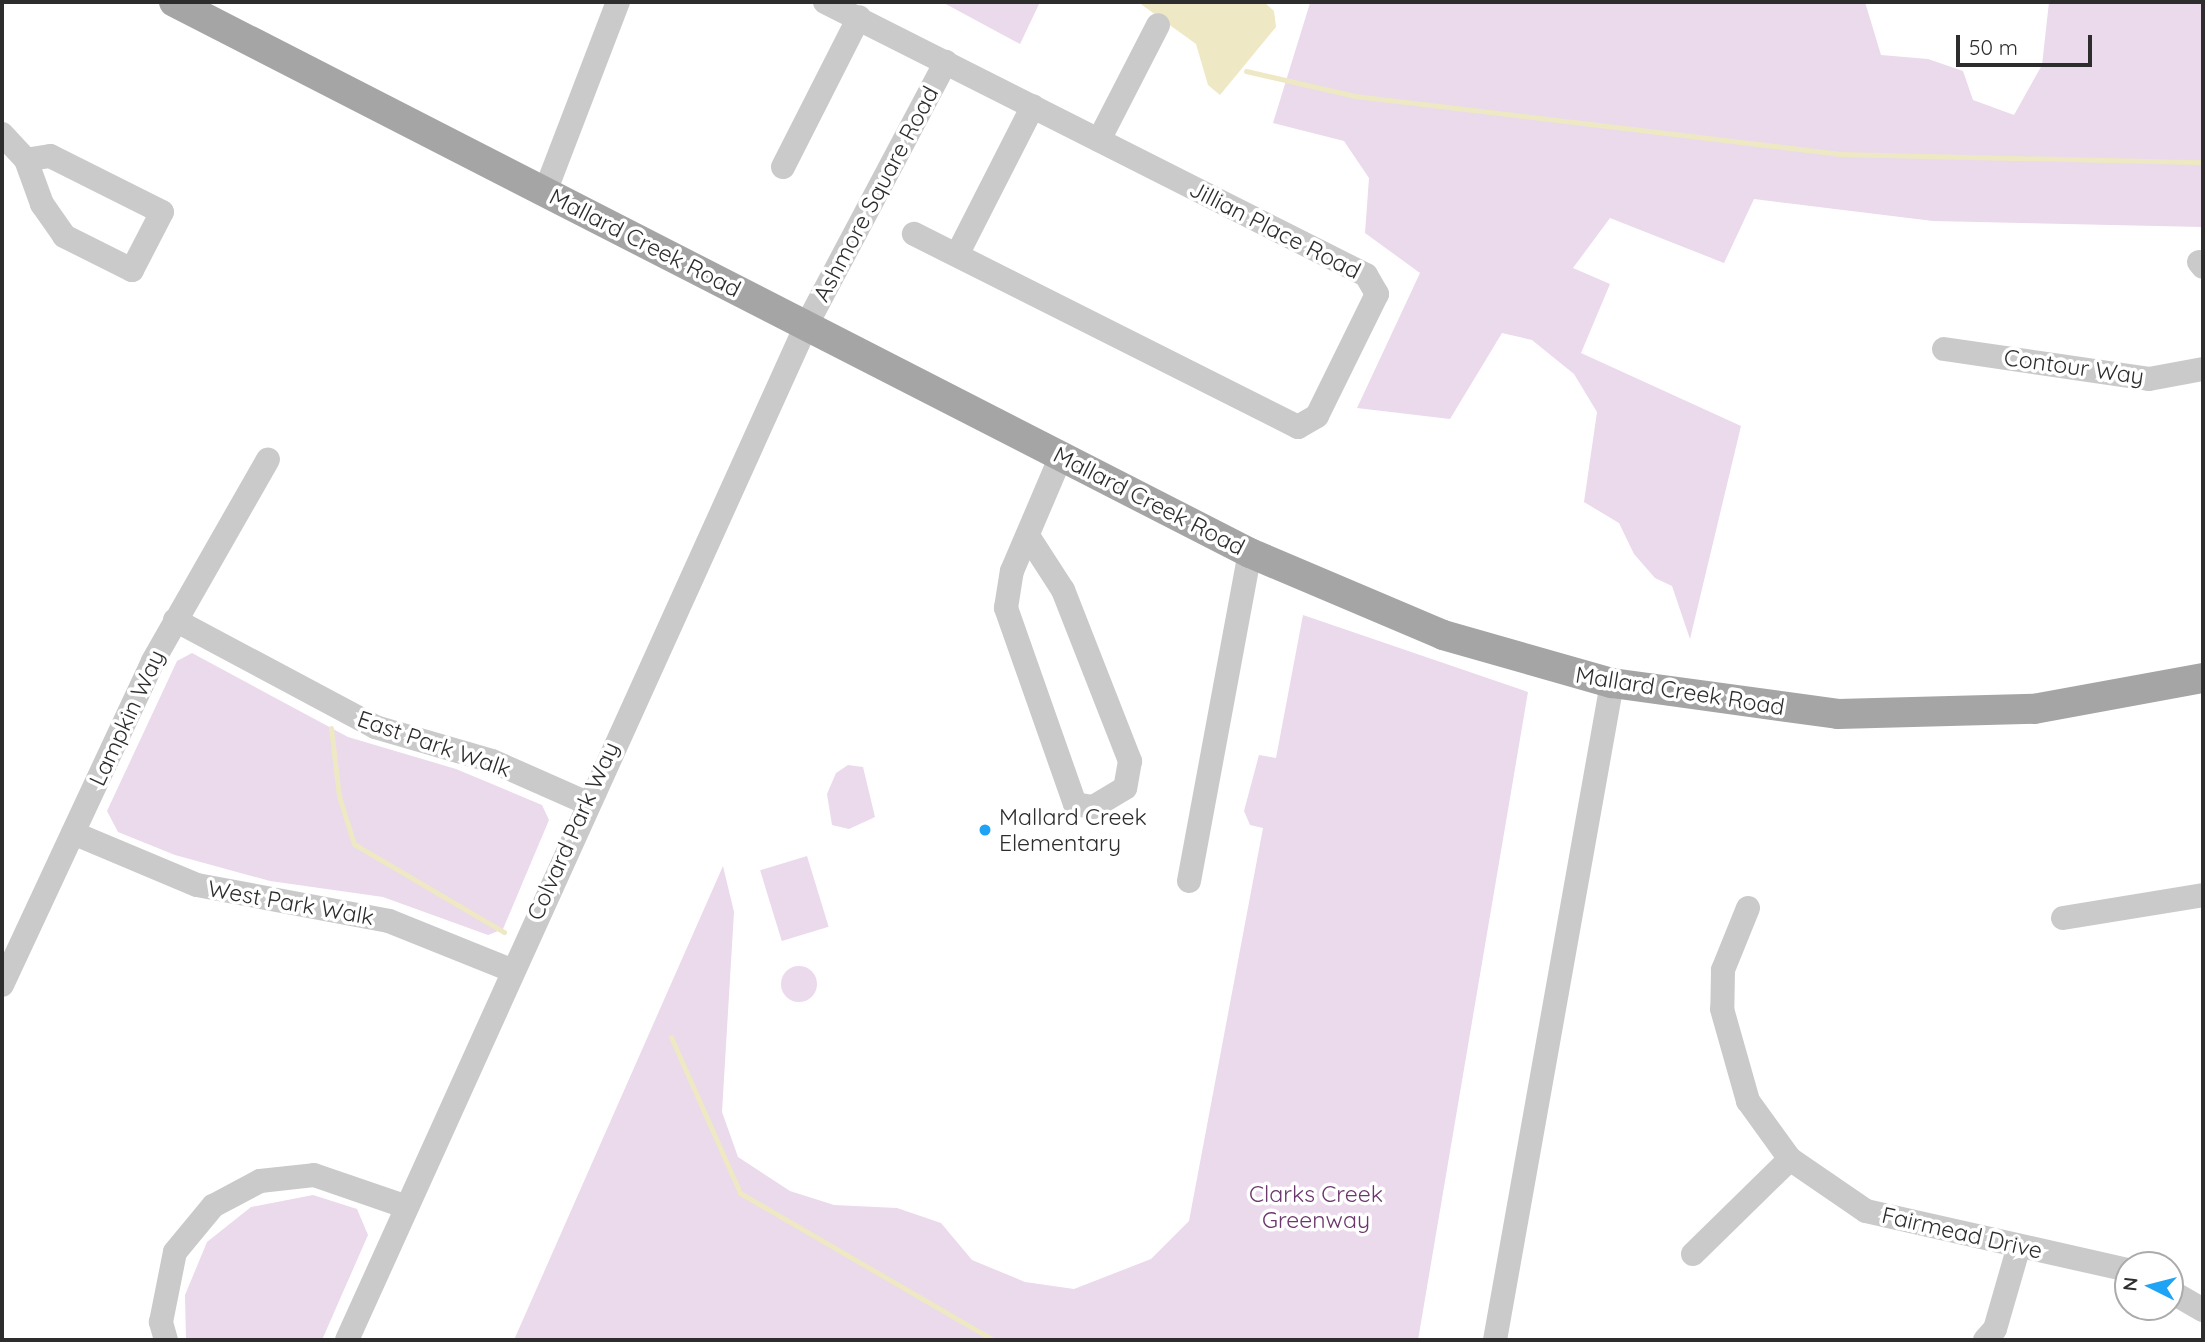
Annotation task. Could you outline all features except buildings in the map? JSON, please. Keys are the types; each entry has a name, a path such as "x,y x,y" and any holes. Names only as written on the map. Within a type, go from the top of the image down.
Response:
{"main road":[{"name":"Mallard Creek Road","path":"174,2 1250,553 1432,631 1612,683 1777,709 1924,715 2077,703 2203,678"}],"street":[{"path":"545,192 618,2"},
{"name":"Jillian Place Road","path":"825,2 1371,279 1374,304 1313,421 1289,425 914,234"},
{"path":"783,167 859,18"},
{"path":"1099,140 1158,26"},
{"name":"Ashmore Square Road","path":"806,326 946,62"},
{"path":"957,255 1033,106"},
{"path":"2,134 26,160 42,204 64,236 132,270 162,212 50,156 26,160"},
{"name":"Colvard Park Way","path":"347,1340 585,802 806,326"},
{"name":"Contour Way","path":"1944,349 2149,379 2203,369"},
{"path":"1030,539 1069,601 1130,761 1125,788 1093,807 1075,804 1006,608 1012,571 1030,539 1061,456"},
{"name":"Lampkin Way","path":"2,985 175,620 268,459"},
{"path":"1189,881 1250,553"},
{"name":"East Park Walk","path":"175,620 375,727 492,761 585,802"},
{"path":"1495,1340 1612,683"},
{"name":"West Park Walk","path":"73,833 184,881 388,921 511,970"},
{"path":"2063,918 2203,895"},
{"name":"Fairmead Drive","path":"1748,908 1723,970 1722,1009 1748,1101 1790,1159 1866,1211 2114,1267"},
{"path":"1693,1254 1790,1159"},
{"path":"166,1340 161,1322 175,1252 213,1206 260,1181 314,1175 407,1207"},
{"path":"1985,1340 1995,1329 2019,1246"},
{"path":"2184,1299 2203,1310"}],"green space":[{"path":"942,2 1040,2 1020,44"},
{"path":"1304,2 1865,2 1881,55 1928,59 1963,71 1973,100 2014,115 2042,65 2049,2 2203,2 2203,227 1933,221 1754,199 1724,263 1610,218 1573,268 1610,284 1581,353 1741,426 1690,639 1672,586 1655,578 1634,554 1619,523 1584,502 1597,412 1574,374 1532,340 1502,333 1450,419 1357,408 1420,273 1365,233 1369,178 1344,141 1273,123 1310,3"},
{"name":"Clarks Creek Greenway","path":"1303,615 1528,692 1418,1340 514,1340 723,866 734,912 722,1112 738,1157 790,1191 834,1205 897,1208 941,1223 972,1260 1025,1282 1074,1289 1151,1259 1189,1221 1263,828 1250,825 1244,811 1259,755 1276,758"},
{"path":"192,653 348,737 456,769 542,805 549,820 503,929 488,935 383,897 270,881 175,855 118,832 107,811 177,661"},
{"path":"848,765 863,767 875,817 849,829 832,825 827,794 836,773"},
{"path":"807,856 829,927 782,941 760,870"},
{"path":"799,966 812,971 817,984 812,997 799,1002 786,997 781,984 786,971"},
{"path":"313,1195 357,1209 368,1235 322,1340 186,1340 185,1295 207,1242 251,1207"}],"shaded area":[{"path":"1138,2 1264,2 1274,11 1276,27 1220,95 1208,85 1196,44"}],"waterway":[{"path":"1246,71 1355,96 1839,154 2203,162"},
{"path":"331,728 339,796 354,844 504,932"},
{"path":"671,1037 740,1193 994,1340"}],"place":[{"name":"Mallard Creek Elementary","path":"985,830"}]}
